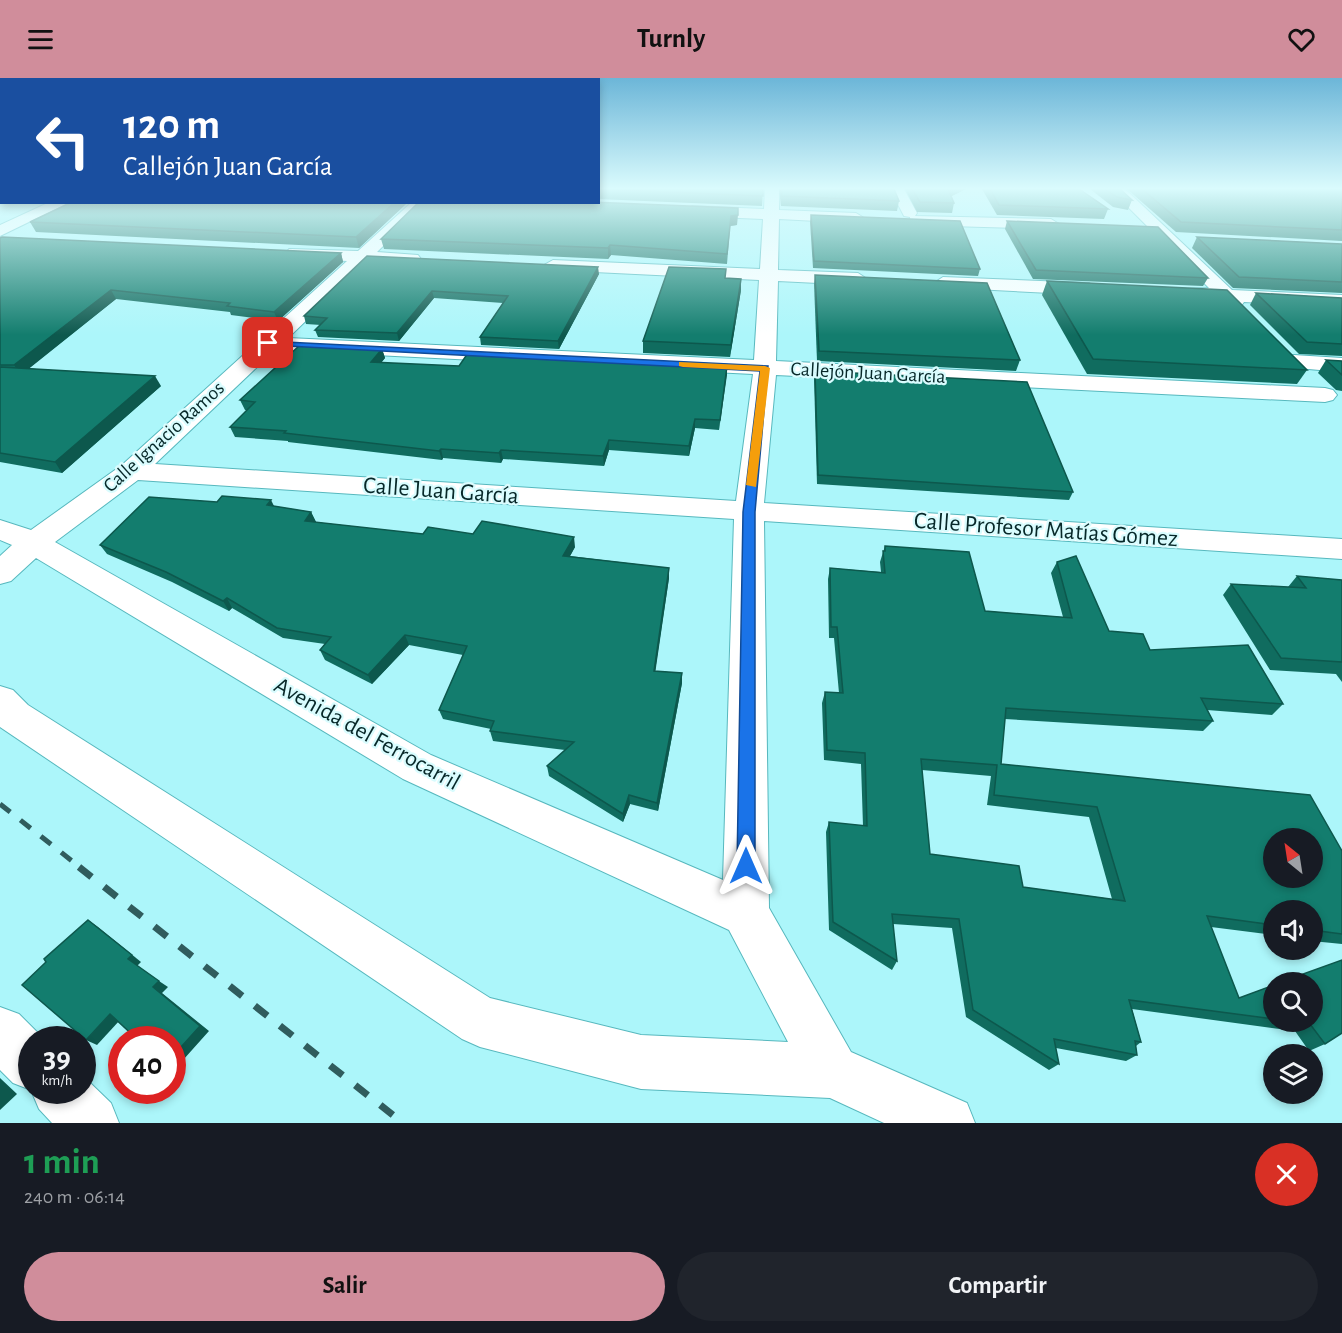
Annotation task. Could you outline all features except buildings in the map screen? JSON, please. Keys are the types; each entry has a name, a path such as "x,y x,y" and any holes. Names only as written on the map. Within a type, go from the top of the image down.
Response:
{"street":[{"path":"0,238 23,239"},
{"name":"Calle Ignacio Ramos","path":"0,573 17,536 132,471 381,238"},
{"path":"770,238 765,368 749,512 746,913 832,1071"},
{"path":"1161,238 1244,312"},
{"path":"1187,238 1194,240"},
{"path":"279,252 430,260"},
{"path":"535,265 874,280"},
{"path":"921,282 1109,290"},
{"path":"1168,292 1342,301"},
{"name":"Callejón Juan García","path":"268,343 765,368 1330,401 1294,362"},
{"path":"1278,346 1294,362 1342,365"},
{"name":"Calle Juan García","path":"132,471 749,512"},
{"name":"Calle Profesor Matías Gómez","path":"749,512 1342,549"},
{"name":"Avenida del Ferrocarril","path":"17,536 417,766 746,913"},
{"path":"0,701 14,716 480,1021 641,1062 832,1071 947,1123"},
{"path":"0,1033 18,1050"},
{"path":"72,1104 91,1123"}],"railway":[{"path":"0,804 81,868"},
{"path":"79,867 403,1123"}],"slow traffic":[{"path":"683,364 765,368 752,485"}],"route":[{"path":"268,343 765,368 749,512 746,866"}]}
